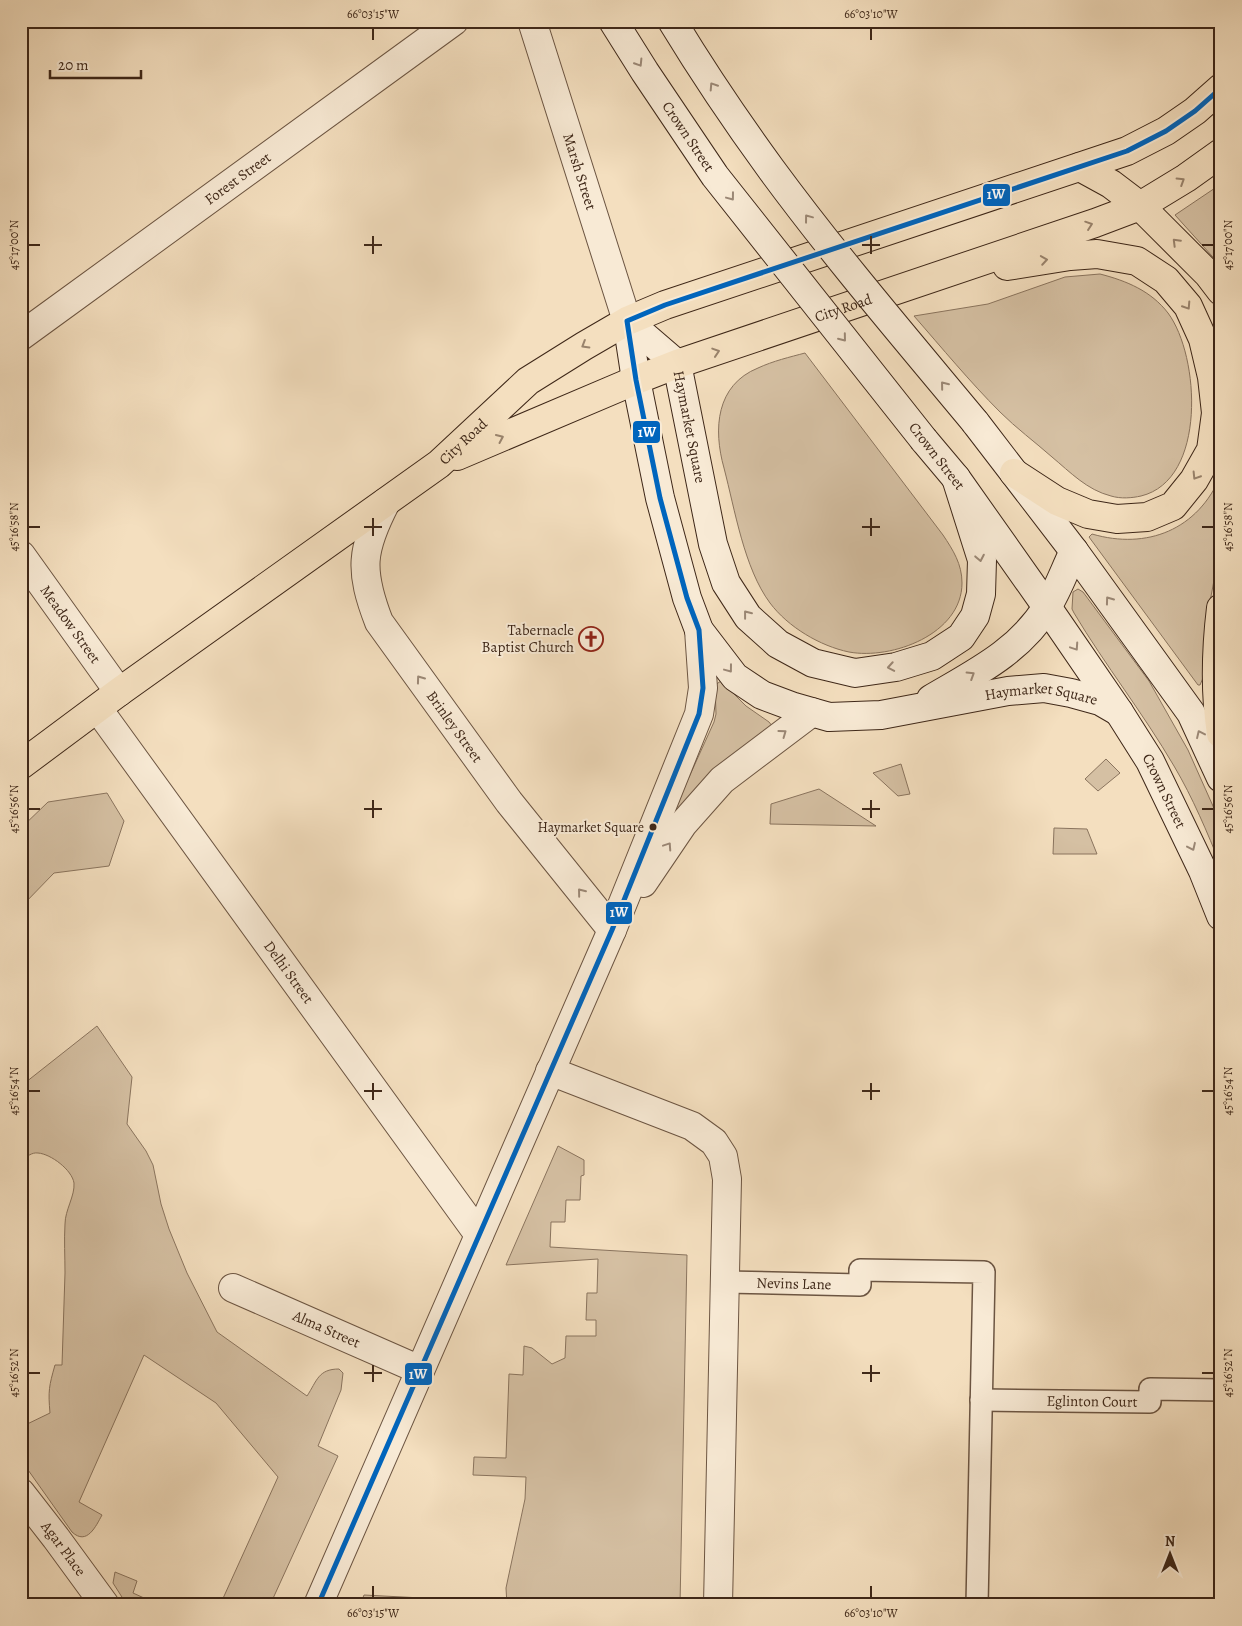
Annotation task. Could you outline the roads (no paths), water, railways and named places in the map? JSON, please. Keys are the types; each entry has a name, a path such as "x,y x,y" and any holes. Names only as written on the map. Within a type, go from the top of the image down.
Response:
{"main road":[{"name":"City Road","path":"439,464 528,381 627,321 665,305 1127,151 1166,131 1221,88"},
{"name":"City Road","path":"439,464 677,364 721,351 1140,206 1186,178 1221,153"},
{"path":"1080,167 1110,184 1140,206 1208,274 1221,291"},
{"path":"927,279 1070,256 1097,254 1137,261 1166,280 1188,306 1203,338 1212,377 1216,413 1210,450 1194,480 1172,506 1147,517 1117,519 1088,514 1057,501 1014,473"},
{"path":"21,765 119,692 439,464"},
{"path":"1221,608 1218,634 1217,682 1221,734"}],"street":[{"name":"Forest Street","path":"21,336 454,21"},
{"name":"Marsh Street","path":"532,21 627,321"},
{"name":"Crown Street","path":"613,21 645,72 716,176 956,478 1119,712 1150,761 1178,815 1221,916"},
{"path":"672,21 726,107 771,170 819,232 975,422 1074,551 1191,713 1221,778"},
{"name":"Haymarket Square","path":"627,321 677,364 713,544 726,583 748,617 778,644 813,663 855,673 896,667 932,656 961,637 975,616 981,594 982,560 956,478"},
{"name":"Haymarket Square","path":"627,321 636,380 660,498 688,598 699,630 735,677 762,694 794,707 829,717 881,715 1008,691 1044,688 1071,692 1100,701 1119,712"},
{"name":"Brinley Street","path":"386,502 375,523 366,550 365,573 368,594 379,622 509,802 612,930"},
{"path":"914,709 1018,644 1047,607 1074,551"},
{"name":"Meadow Street","path":"21,555 119,692"},
{"path":"318,1605 612,930 699,714 703,688 699,630"},
{"name":"Delhi Street","path":"98,709 479,1235"},
{"path":"612,930 683,824 702,801 722,780 812,712"},
{"path":"550,1071 692,1126 714,1142 723,1156 726,1166 725,1282 718,1605"},
{"name":"Nevins Lane","path":"725,1282 860,1285 860,1270 984,1272 982,1400"},
{"name":"Alma Street","path":"233,1288 420,1370"},
{"name":"Eglinton Court","path":"982,1400 1150,1402 1150,1389 1221,1390"},
{"path":"977,1605 982,1400"},
{"name":"Agar Place","path":"21,1493 105,1605"}],"place":[{"name":"Tabernacle Baptist Church","path":"591,639"},
{"name":"Haymarket Square","path":"653,827"}]}
